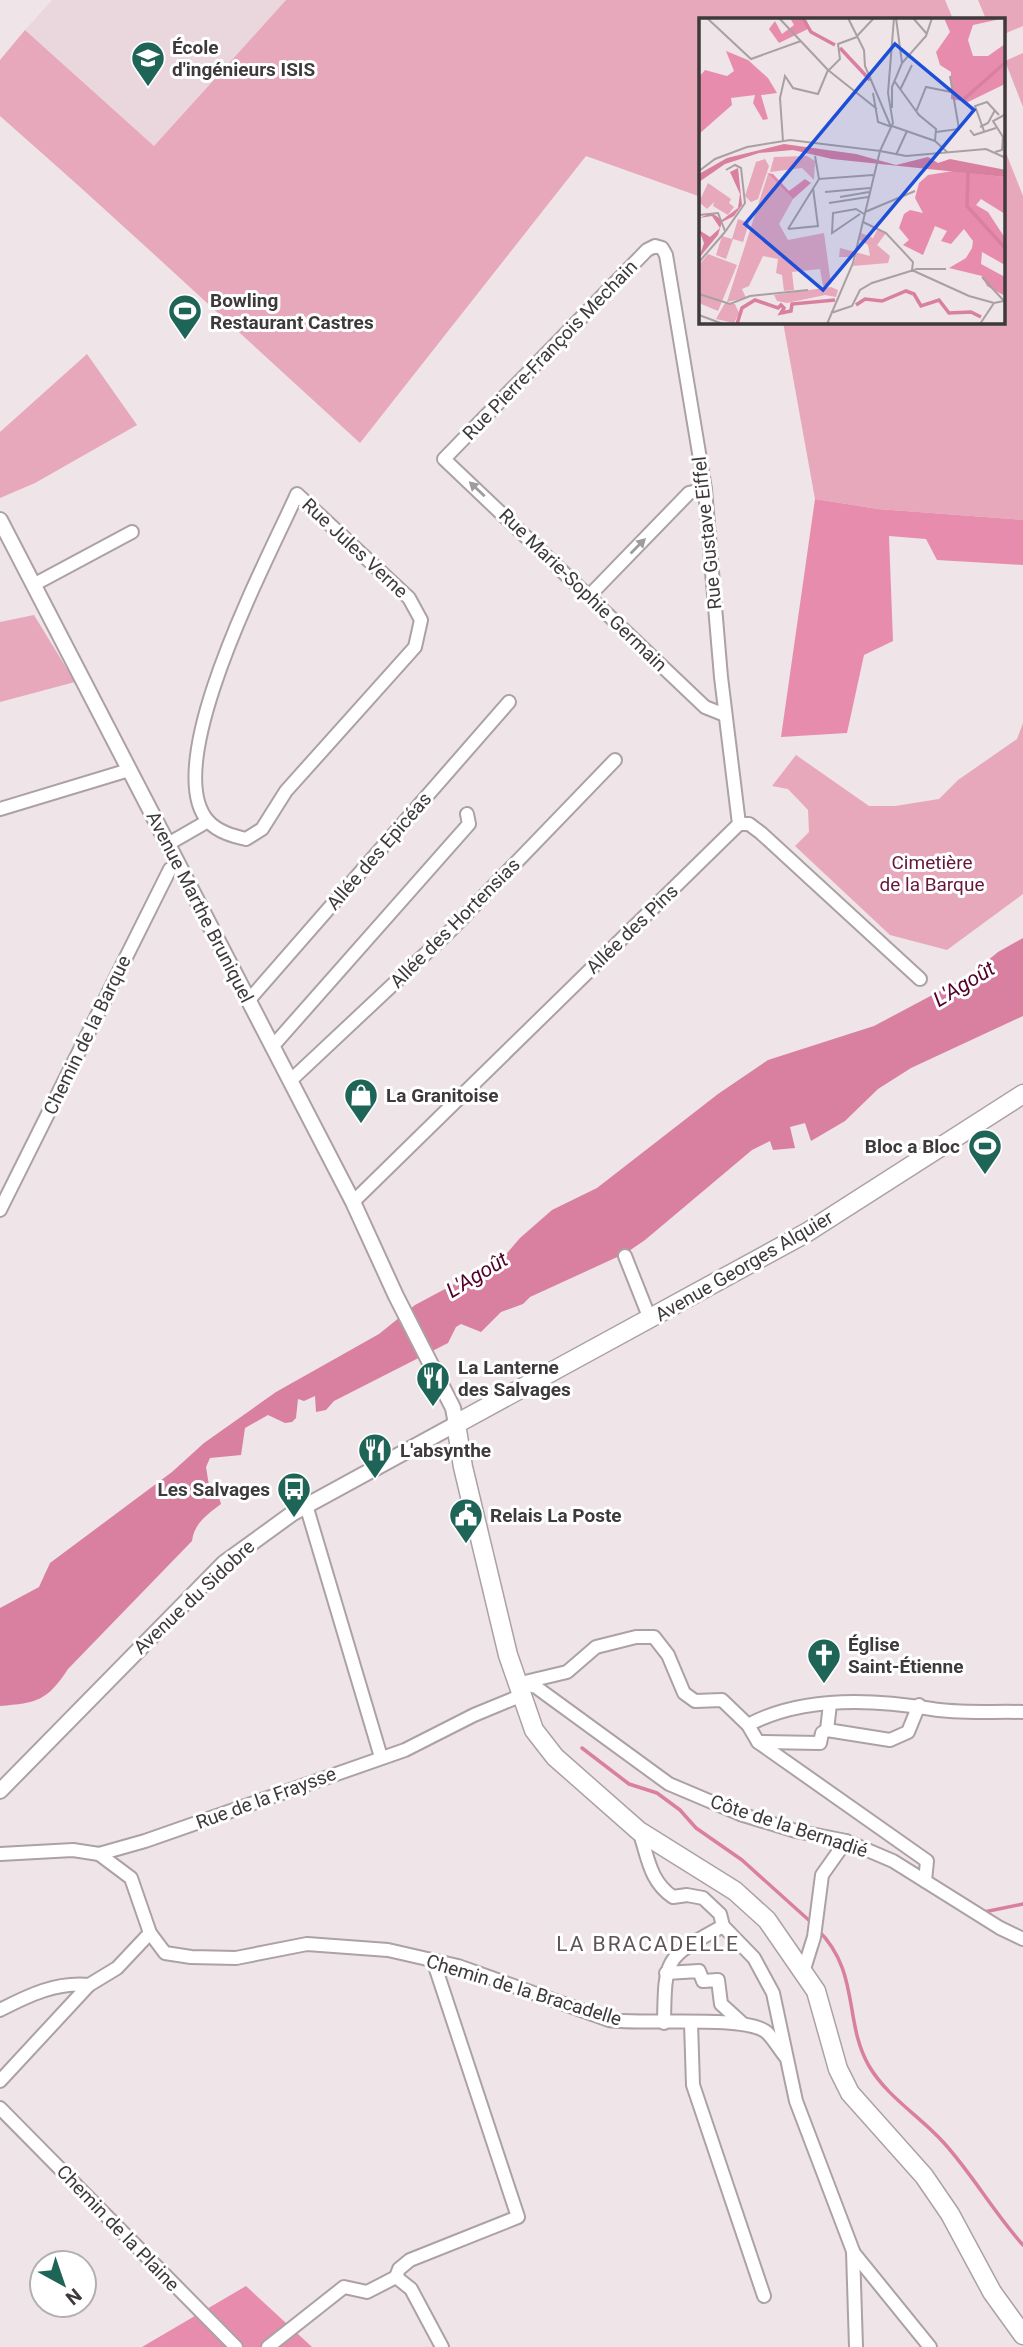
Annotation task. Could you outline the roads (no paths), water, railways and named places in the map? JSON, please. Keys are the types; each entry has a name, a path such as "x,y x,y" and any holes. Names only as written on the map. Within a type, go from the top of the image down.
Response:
{"main road":[{"name":"Avenue Georges Alquier","path":"456,1424 806,1233 1023,1094"},
{"path":"456,1424 463,1467 534,1730 555,1757 639,1830 735,1891 767,1920 804,1969 816,1991 838,2069 850,2093 924,2176 950,2214 992,2292 1023,2335"}],"street":[{"name":"Rue Pierre-François Mechain","path":"444,459 647,250 659,246"},
{"name":"Rue Gustave Eiffel","path":"659,246 664,251 667,263 705,489 725,715 739,824"},
{"name":"Rue Marie-Sophie Germain","path":"444,459 705,707 725,715"},
{"path":"590,595 690,493 705,489"},
{"name":"Rue Jules Verne","path":"297,494 409,598 421,620 415,647 286,791 262,829 246,839 228,835 208,821 198,800 196,758 201,722 232,638 297,494"},
{"name":"Avenue Marthe Bruniquel","path":"0,520 353,1202 396,1296 453,1408 456,1424"},
{"path":"35,584 132,532"},
{"name":"Allée des Epicéas","path":"248,1001 509,702"},
{"name":"Allée des Hortensias","path":"289,1082 451,930 615,760"},
{"path":"0,809 129,770"},
{"path":"272,1047 469,824 467,814"},
{"path":"168,844 208,821"},
{"path":"739,824 749,824 761,833 920,979"},
{"name":"Allée des Pins","path":"353,1202 739,824"},
{"name":"Chemin de la Barque","path":"0,1210 170,869 178,866"},
{"path":"625,1256 650,1319"},
{"name":"Avenue du Sidobre","path":"0,1791 224,1563 306,1505 456,1424"},
{"path":"306,1505 382,1757"},
{"name":"Rue de la Fraysse","path":"0,1854 73,1850 99,1854 194,1825 405,1750 524,1687 567,1672 596,1647 636,1637 654,1637 668,1655 684,1693 695,1701 722,1700 748,1725"},
{"name":"Côte de la Bernadié","path":"524,1687 536,1687 668,1784 740,1814 796,1832 846,1841 893,1861 925,1881 926,1861 758,1742 748,1725"},
{"path":"827,1730 830,1704"},
{"path":"748,1725 773,1712 830,1704 919,1705 932,1709 1023,1712"},
{"path":"758,1742 820,1743 822,1733 827,1730 890,1740 908,1732 919,1705"},
{"path":"639,1830 649,1870 663,1890 673,1897 687,1895 703,1898 720,1914 723,1926 754,1958 773,1993 796,2101 853,2251 930,2347"},
{"path":"804,1969 814,1937 822,1875 846,1841"},
{"name":"Chemin de la Bracadelle","path":"99,1854 131,1878 150,1933 165,1953 191,1958 236,1958 307,1944 388,1950 495,1978 609,2020 743,2024 765,2031 785,2056"},
{"path":"925,1881 1000,1928 1023,1939"},
{"path":"664,2023 666,1973 678,1951 723,1926"},
{"path":"0,2081 89,1985 117,1968 150,1933"},
{"path":"268,2347 344,2287 367,2292 396,2277 399,2269 410,2260 518,2217 433,1960"},
{"path":"666,1973 699,1971 704,1981 718,1980 722,2004 743,2024"},
{"path":"0,2010 35,1992 71,1984 89,1985"},
{"path":"691,2023 693,2085 764,2297"},
{"name":"Chemin de la Plaine","path":"0,2108 236,2347"},
{"path":"853,2251 856,2347"},
{"path":"396,2277 411,2289 442,2347"}],"water":[{"name":"L'Agoût","path":"1023,938 1023,1016 911,1068 878,1089 845,1121 811,1141 805,1123 790,1127 795,1148 773,1150 770,1141 752,1150 626,1253 530,1297 523,1304 501,1312 481,1332 461,1324 456,1327 448,1343 334,1401 326,1410 316,1412 315,1396 304,1401 298,1399 296,1418 292,1422 285,1423 268,1415 245,1428 241,1455 210,1458 206,1467 210,1492 218,1494 221,1504 199,1524 192,1541 68,1669 54,1688 32,1701 0,1706 0,1608 39,1587 50,1563 172,1472 204,1443 276,1392 379,1334 415,1305 503,1258 520,1238 552,1210 597,1188 718,1094 768,1060 874,1026 970,975 998,952"}],"waterway":[{"path":"582,1748 629,1784 657,1793 680,1810 696,1828 742,1860 812,1923"},
{"path":"984,1912 1023,1904"},
{"path":"817,1929 831,1945 840,1962 856,2032 869,2066 885,2088 944,2143 1023,2245"}],"place":[{"name":"École d'ingénieurs ISIS","path":"148,88"},
{"name":"Bowling Restaurant Castres","path":"185,341"},
{"name":"La Granitoise","path":"361,1125"},
{"name":"Bloc a Bloc","path":"985,1176"},
{"name":"La Lanterne des Salvages","path":"433,1408"},
{"name":"L'absynthe","path":"375,1480"},
{"name":"Les Salvages","path":"294,1519"},
{"name":"Relais La Poste","path":"466,1545"},
{"name":"Église Saint-Étienne","path":"824,1685"}],"district":[{"name":"LA BRACADELLE","path":"648,1944"}],"park label":[{"name":"Cimetière de la Barque","path":"932,873"}]}
